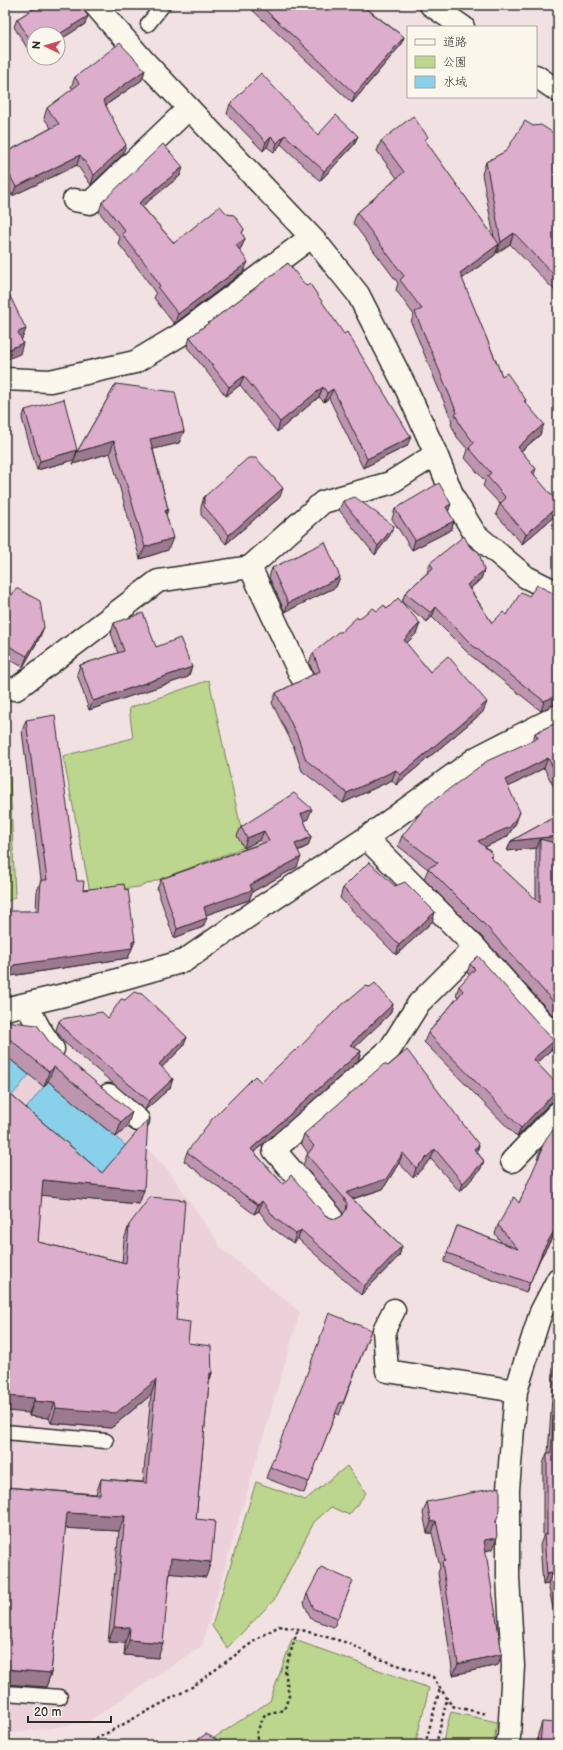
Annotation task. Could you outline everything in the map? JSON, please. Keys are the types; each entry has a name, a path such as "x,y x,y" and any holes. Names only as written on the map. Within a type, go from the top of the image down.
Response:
{"street":[{"path":"95,5 143,60 311,237 358,294 406,388 436,454 454,499 475,534 526,577 558,593"},
{"path":"431,5 462,26"},
{"path":"537,77 558,91"},
{"path":"74,200 90,203 189,108"},
{"path":"5,378 50,381 135,362 180,335 311,237"},
{"path":"5,688 16,689 158,581 250,567 323,502 390,483 436,454"},
{"path":"250,567 301,676"},
{"path":"5,1009 184,961 263,906 366,838 478,757 558,716"},
{"path":"366,838 475,947 558,1040"},
{"path":"332,1216 274,1150 390,1049 419,1003 475,947"},
{"path":"26,1004 38,1028 56,1052 68,1062"},
{"path":"91,1081 138,1120"},
{"path":"512,1161 558,1113"},
{"path":"507,1745 513,1666 508,1577 508,1489 516,1391 542,1312 558,1279"},
{"path":"394,1310 384,1330 387,1372 516,1391"}],"lane":[{"path":"148,24 163,5"},
{"path":"5,1432 106,1441"},
{"path":"5,1693 60,1697"}],"path":[{"path":"85,1745 192,1687 257,1639 279,1626 298,1629 348,1643 380,1659 433,1677 452,1706 510,1719"},
{"path":"259,1745 256,1734 265,1714 284,1710 289,1696 285,1670 298,1629"},
{"path":"425,1745 440,1688"},
{"path":"436,1745 447,1698"}],"shaded area":[{"path":"5,1034 49,1060 133,1134 170,1172 223,1250 300,1312 202,1646 86,1723 13,1733 5,1733"}],"green space":[{"path":"209,680 245,847 139,887 90,892 63,756 133,738 129,708"},
{"path":"5,771 10,778 15,897 5,903"},
{"path":"347,1466 366,1493 349,1515 331,1507 314,1522 274,1600 227,1648 212,1626 256,1482 305,1500"},
{"path":"292,1639 429,1688 415,1745 228,1745 214,1738 270,1701"},
{"path":"451,1712 497,1722 494,1745 442,1745"}],"water":[{"path":"5,1055 29,1075 5,1104"},
{"path":"48,1081 130,1149 97,1188 17,1120"}],"building":[{"path":"80,5 88,16 66,30 66,26 26,26 26,33 17,19 38,6"},
{"path":"260,5 361,5 404,37 355,94"},
{"path":"120,43 145,70 103,100 126,145 94,175 80,155 16,187 5,166 5,153 59,124 47,108 79,84 75,77"},
{"path":"261,73 318,135 336,115 358,136 324,171 285,135 277,143 271,137 266,142 230,104"},
{"path":"413,116 428,137 425,140 499,244 460,273 502,376 507,373 526,400 524,401 544,424 518,447 536,469 532,472 558,503 558,506 526,534 500,504 506,498 487,476 491,473 469,448 474,443 461,426 455,414 457,413 415,312 422,309 400,280 404,276 357,213 404,172 381,141"},
{"path":"525,121 533,126 541,125 558,136 558,279 514,233 501,242 486,162 506,151"},
{"path":"163,144 183,167 139,203 174,243 220,206 227,214 234,215 244,229 242,233 245,239 236,245 248,262 178,314 158,288 160,286 148,267 122,234 125,231 102,202"},
{"path":"288,263 306,286 310,284 344,334 347,332 411,437 367,459 333,389 327,393 323,387 280,422 244,376 229,387 190,337"},
{"path":"5,286 26,329 18,332 23,343 5,351"},
{"path":"116,384 175,392 184,431 150,439 168,509 165,511 173,538 145,547 114,441 77,452"},
{"path":"64,399 77,450 40,461 25,410"},
{"path":"248,458 256,458 283,488 229,535 204,506 204,497"},
{"path":"439,483 451,504 446,507 454,521 415,540 395,509"},
{"path":"355,497 394,526 378,546 343,501"},
{"path":"464,536 470,547 479,552 484,570 467,585 492,623 503,612 507,615 521,592 529,596 537,585 558,597 558,695 544,701 472,645 436,607 431,613 405,593 433,568 430,563"},
{"path":"325,542 340,577 288,603 272,568"},
{"path":"16,588 40,601 44,627 27,656 5,644 5,591 12,595"},
{"path":"398,598 420,623 404,640 430,672 448,656 487,702 400,775 396,770 347,793 306,760 297,735 276,693 320,671 313,653 338,632 341,632 357,617 358,619 373,608 377,611 384,605 387,609"},
{"path":"143,613 156,647 180,638 192,667 93,701 80,665 124,651 114,623"},
{"path":"55,715 77,881 84,881 83,890 124,884 125,890 128,889 135,941 132,941 132,948 14,965 8,986 5,987 5,912 39,911 41,880 47,880 26,720"},
{"path":"558,722 558,777 548,758 505,780 520,812 510,827 478,841 493,854 490,857 540,903 540,839 558,844 558,1007 488,928 428,868 438,863 402,836 426,806 487,761 538,738 535,733"},
{"path":"294,793 312,809 301,814 311,837 295,844 301,857 250,885 252,890 204,907 207,918 177,929 161,879 269,841 264,831 247,838 241,827"},
{"path":"558,815 558,836 511,841"},
{"path":"369,862 395,886 405,882 435,912 399,945 343,888"},
{"path":"478,956 554,1041 533,1059 558,1085 558,1092 552,1095 521,1128 428,1033 463,991 459,986 475,969 470,964"},
{"path":"375,983 393,1004 350,1045 361,1051 251,1149 283,1184 291,1175 325,1215 336,1219 342,1216 346,1210 347,1204 344,1198 307,1155 314,1146 304,1134 384,1064 388,1066 407,1050 479,1145 474,1149 484,1161 463,1183 435,1149 416,1168 403,1153 386,1179 346,1193 402,1246 364,1286 301,1230 296,1234 275,1218 262,1201 258,1205 187,1152 212,1119 255,1076 261,1082 295,1050 296,1051 336,1010 365,986 370,987"},
{"path":"134,992 142,994 187,1037 159,1064 173,1079 149,1101 69,1034 59,1021 61,1019 102,1012 108,1018 121,999 125,1000"},
{"path":"5,1021 37,1025 53,1047 132,1112 121,1122 54,1067 49,1072 5,1035"},
{"path":"5,1090 102,1173 148,1119 144,1190 43,1180 38,1242 126,1263 129,1225 150,1197 185,1200 176,1320 190,1322 188,1343 211,1346 212,1373 210,1373 196,1519 215,1521 211,1562 171,1558 163,1643 129,1640 130,1628 114,1627 125,1516 67,1513 51,1673 5,1669 5,1487 100,1495 101,1479 147,1483 156,1380 116,1413 56,1408 55,1403 34,1401 35,1398 5,1396"},
{"path":"558,1125 558,1224 543,1250 530,1283 447,1253 457,1226 518,1249 498,1225 514,1197 519,1203 547,1137"},
{"path":"329,1313 371,1330 343,1403 340,1402 309,1482 270,1467 305,1379"},
{"path":"558,1363 558,1603 552,1573 547,1574 544,1535 547,1534 547,1453 551,1453"},
{"path":"500,1487 500,1510 496,1521 497,1538 484,1540 502,1654 458,1664 442,1562 445,1561 436,1521 431,1522 427,1502"},
{"path":"321,1567 353,1581 338,1618 314,1609 307,1594"},
{"path":"542,1722 558,1723 558,1745 540,1745"},
{"path":"206,1734 227,1745 190,1745"}]}
